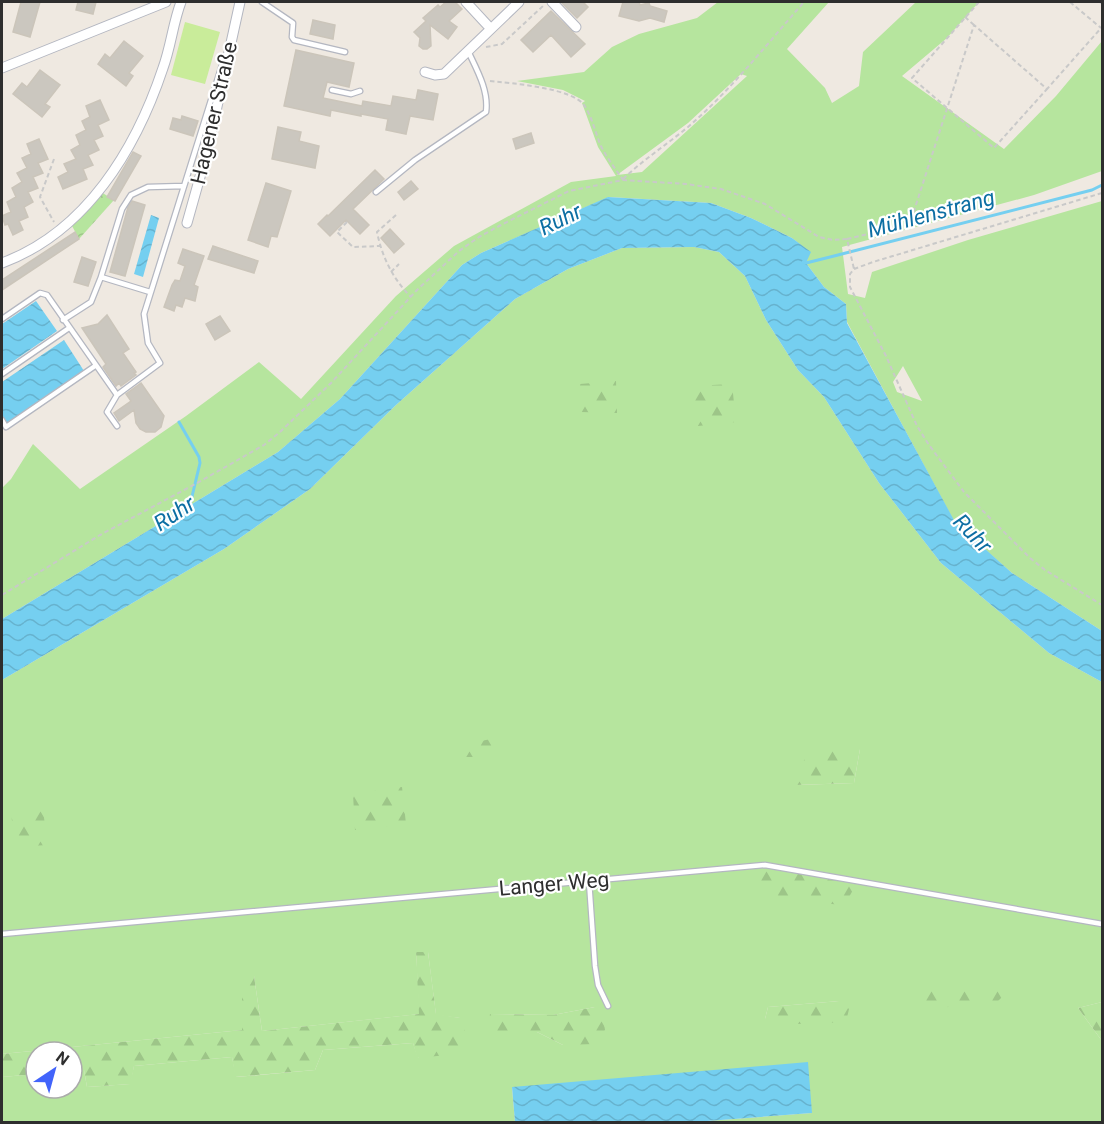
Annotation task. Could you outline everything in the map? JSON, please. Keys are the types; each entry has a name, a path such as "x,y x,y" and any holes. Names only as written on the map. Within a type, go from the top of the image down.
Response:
{"street":[{"path":"2,68 166,2"},
{"path":"2,262 60,231 84,207 122,161 148,111 164,66 173,23 181,2"},
{"name":"Hagener Straße","path":"187,223 207,152 240,2"},
{"path":"466,2 488,26"},
{"path":"425,72 435,75 444,74 478,42 488,26 519,2"},
{"path":"552,2 576,27"}],"lane":[{"path":"262,2 293,23 292,37 294,40 345,52"},
{"path":"117,426 107,412 117,395 160,363 148,343 144,314 235,22"},
{"path":"376,192 415,160 486,112 488,103 468,51"},
{"path":"332,90 351,94 360,91"},
{"path":"63,320 91,302 122,209 131,195 148,187 184,186"},
{"path":"101,277 150,292"},
{"path":"2,319 40,293 47,295 117,395"},
{"path":"2,374 69,328"},
{"path":"2,420 6,427 95,366"},
{"name":"Langer Weg","path":"2,934 765,865 1102,924"},
{"path":"589,881 595,966 598,985 608,1006"}],"path":[{"path":"478,42 487,47 502,44 547,2"},
{"path":"623,180 642,161 688,127 741,74 804,2"},
{"path":"979,2 912,78 994,148 1102,28 1070,2"},
{"path":"965,17 1047,89"},
{"path":"2,595 100,535 264,445 331,383 411,297 459,251 494,229 569,191 623,180 686,184 737,193 765,204 819,237 833,240 847,241 907,223 913,214 974,25"},
{"path":"481,80 523,84 562,93 582,103 601,146 623,180"},
{"path":"54,159 40,197 60,231"},
{"path":"853,268 1102,193"},
{"path":"396,215 377,232 380,246 398,284 411,297"},
{"path":"347,222 337,232 353,247 380,246"},
{"path":"847,241 853,268 850,274 850,287 929,446 964,492 1017,546 1045,570 1102,605"},
{"path":"392,272 399,264"}],"green space":[{"path":"718,2 829,2 787,49 825,88 832,103 859,86 863,52 916,2 979,2 947,38 902,76 1004,149 1056,96 1102,41 1102,171 1034,195 842,247 848,294 865,298 872,272 968,240 1102,201 1102,631 1012,573 955,523 847,322 846,304 824,287 806,263 810,252 792,238 751,218 711,203 609,197 481,253 462,265 340,399 278,452 2,619 2,488 11,479 33,444 80,489 259,362 301,399 396,296 454,246 571,182 616,176 598,147 582,103 585,101 563,90 517,81 584,72 612,47 639,34 697,18","holes":["741,74 747,76 642,172 617,175 688,123","903,366 922,401 897,392 893,382"]},
{"path":"185,22 220,32 205,84 171,75"},
{"path":"101,192 114,200 79,239 71,224"},
{"path":"694,247 719,252 745,276 766,320 798,370 824,397 879,483 941,563 1049,653 1102,682 1102,1002 1078,1008 1102,1041 1102,1122 694,1122 812,1113 512,1088 515,1122 2,1122 2,1077 24,1075 24,1100 84,1100 84,1070 87,1087 130,1084 134,1066 232,1057 236,1077 315,1070 323,1050 413,1043 418,1058 460,1018 436,1015 428,952 416,952 420,1014 262,1031 254,976 242,977 242,1030 84,1046 84,1040 24,1040 24,1052 2,1054 2,680 224,549 310,489 396,405 515,299 568,269 622,248","holes":["860,749 854,783 797,785","840,1001 765,1019 768,1007","595,1007 563,1045 537,1032 490,1014 553,1015"]},
{"path":"616,381 617,413 581,412 580,384"},
{"path":"732,384 736,422 698,426 693,386"},
{"path":"496,738 504,748 498,757 465,757 461,745"},
{"path":"860,749 854,783 796,785 807,751"},
{"path":"402,787 406,824 355,830 353,794"},
{"path":"43,808 47,845 14,847 11,809"},
{"path":"756,868 780,869 857,883 849,897 839,905 766,894 756,885"},
{"path":"416,952 428,952 436,1014 460,1018 466,1034 457,1054 417,1058 413,1043 323,1050 315,1070 235,1077 232,1057 134,1066 131,1084 87,1087 84,1046 242,1030 242,976 254,976 262,1031 419,1014"},
{"path":"999,985 1005,994 998,1001 923,1010 916,1004 918,992"},
{"path":"840,1001 849,1009 846,1022 772,1025 765,1019 768,1007"},
{"path":"1102,1002 1102,1041 1078,1008"},
{"path":"595,1007 603,1017 605,1030 594,1044 563,1045 537,1032 495,1032 488,1026 490,1014 553,1015"},
{"path":"24,1052 24,1075 2,1077 2,1054"}],"water":[{"name":"Ruhr","path":"608,197 711,203 751,218 792,238 811,252 806,263 824,287 846,304 847,323 955,522 1012,573 1102,631 1102,682 1049,653 941,563 879,483 824,397 798,370 766,320 745,276 719,252 694,247 622,248 568,269 515,299 396,405 310,489 224,549 2,680 2,619 278,452 340,399 462,265 481,253"},
{"path":"151,215 159,218 143,277 134,274"},
{"path":"36,301 57,331 2,369 2,324"},
{"path":"64,340 84,371 8,424 2,415 2,382"},
{"path":"808,1062 812,1113 694,1122 515,1122 512,1087"}],"building":[{"path":"21,2 40,2 30,37 13,32"},
{"path":"78,2 96,2 93,14 76,10"},
{"path":"446,2 455,2 462,9 449,21 457,27 448,39 430,25 431,46 423,49 419,46 420,38 414,32 426,21 423,18 438,5 440,7"},
{"path":"561,2 583,2 588,7 577,18"},
{"path":"623,2 639,2 640,5 649,3 650,6 667,11 664,22 650,18 639,21 619,16"},
{"path":"551,11 585,44 571,57 551,35 533,52 521,40"},
{"path":"313,20 335,25 333,39 310,34"},
{"path":"124,41 143,56 129,73 133,76 126,86 98,64 105,54 110,58"},
{"path":"296,50 354,63 349,87 327,82 323,98 362,106 363,101 391,106 393,96 416,100 418,90 438,94 433,120 410,116 406,134 386,130 388,119 331,110 330,116 284,106"},
{"path":"40,70 60,85 45,104 50,107 42,117 13,94 22,83 27,87"},
{"path":"100,100 109,120 98,125 103,136 94,140 99,150 88,155 93,165 83,169 87,179 63,189 58,177 68,172 64,164 76,159 71,150 80,145 76,135 86,130 82,121 90,117 86,106"},
{"path":"182,116 198,121 193,136 170,129 173,118 181,120"},
{"path":"278,127 301,132 299,141 319,146 315,168 272,159"},
{"path":"531,133 534,143 516,149 513,139"},
{"path":"39,139 48,159 38,163 43,173 33,177 38,188 28,192 33,202 24,207 28,217 19,221 23,230 13,235 8,224 5,225 2,216 11,212 7,202 16,197 12,188 22,182 17,173 27,168 22,158 31,154 27,144"},
{"path":"133,152 141,156 115,201 107,197"},
{"path":"375,170 384,179 353,209 369,225 360,234 346,220 330,236 318,224"},
{"path":"411,181 418,189 404,200 398,192"},
{"path":"266,183 291,191 277,237 271,236 268,247 248,240"},
{"path":"132,201 145,205 125,276 110,272 128,207"},
{"path":"390,229 404,244 394,253 381,238"},
{"path":"75,232 79,239 2,290 2,280"},
{"path":"213,246 258,261 254,273 208,259"},
{"path":"183,249 204,256 194,285 198,287 195,301 185,298 182,307 176,305 174,311 164,307 172,285 175,280 180,281 185,266 178,263"},
{"path":"82,257 96,262 88,286 74,282"},
{"path":"107,315 129,349 123,353 136,372 134,373 136,375 121,386 119,383 116,386 103,367 106,364 82,328 98,324"},
{"path":"220,316 230,331 215,340 206,324"},
{"path":"141,383 164,416 161,427 155,432 140,429 136,423 134,410 119,421 114,413 131,401 126,394"}],"waterway":[{"name":"Mühlenstrang","path":"803,262 1092,190 1102,185"},
{"name":"Ruhr","path":"179,422 199,457 200,463 189,509"}]}
